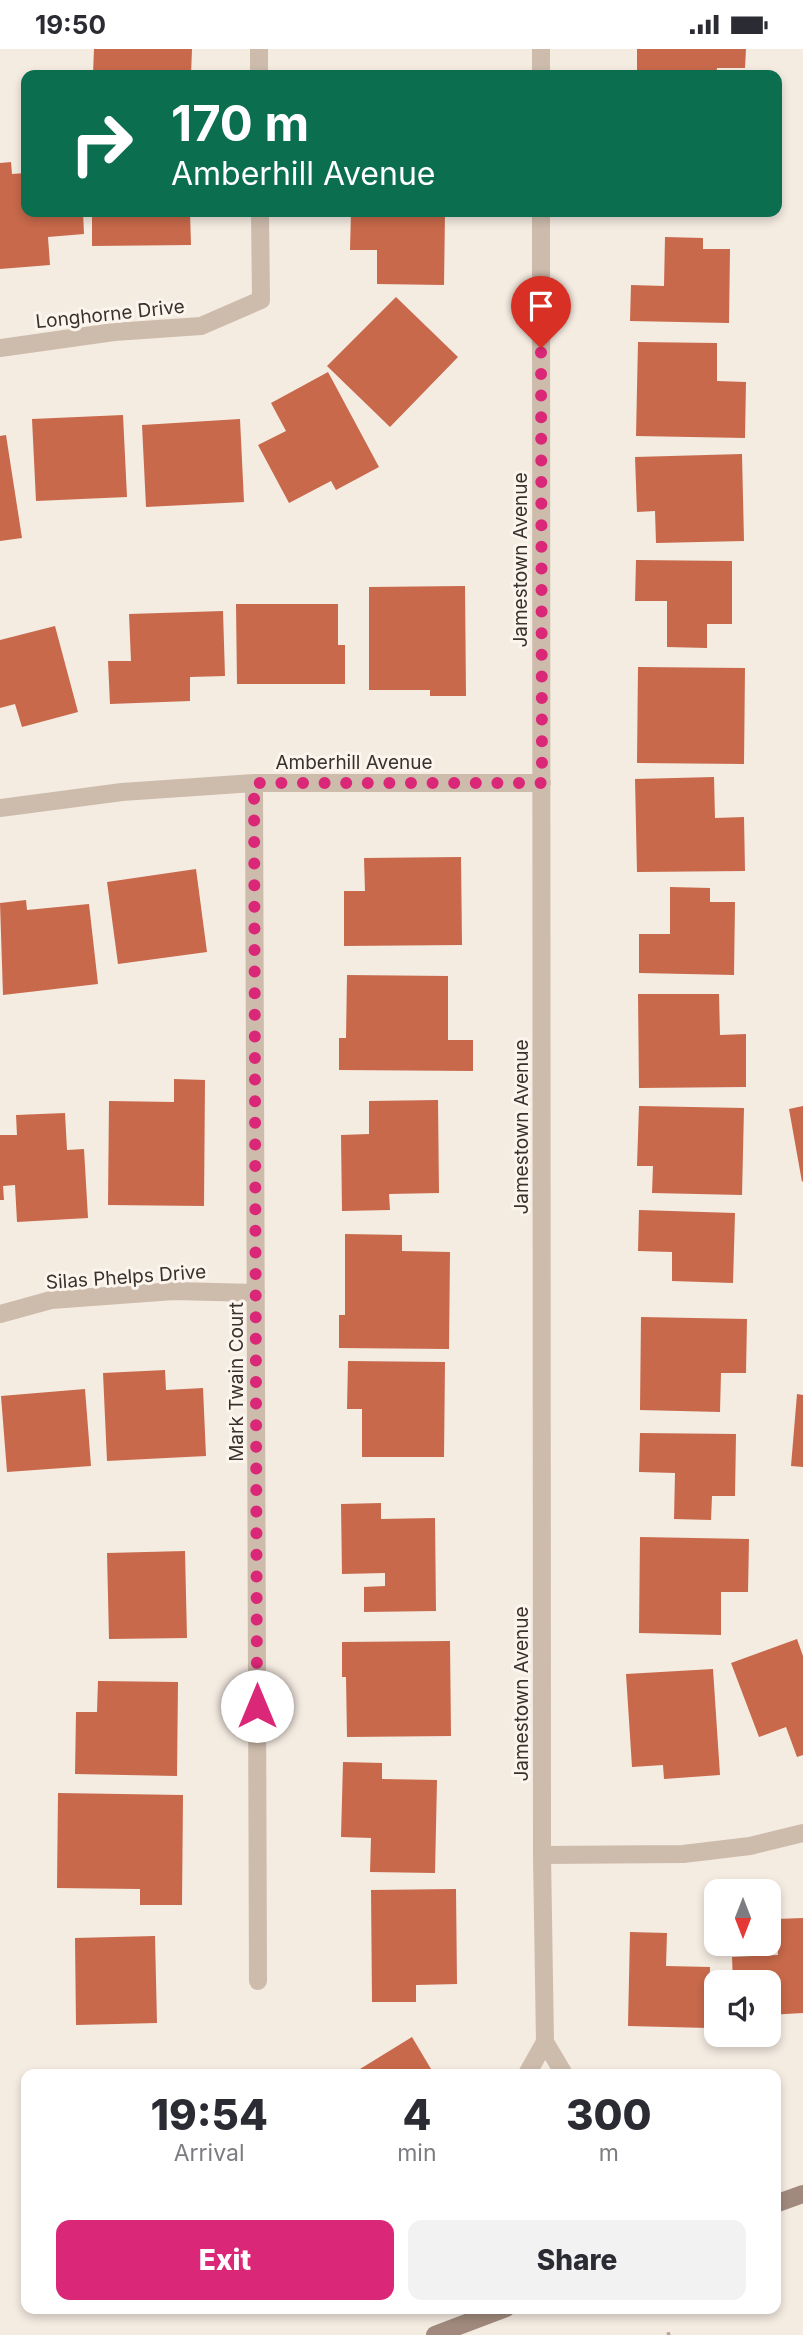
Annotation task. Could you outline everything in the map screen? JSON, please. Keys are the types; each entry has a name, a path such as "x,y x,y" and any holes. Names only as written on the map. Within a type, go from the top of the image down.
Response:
{"main road":[{"path":"781,2202 803,2194"},
{"path":"435,2335 490,2314"}],"street":[{"path":"259,49 259,70"},
{"path":"541,49 541,70"},
{"name":"Longhorne Drive","path":"0,348 114,332 201,326 261,300 260,217"},
{"name":"Jamestown Avenue","path":"541,217 542,1855 545,2042 561,2069"},
{"name":"Amberhill Avenue","path":"0,808 122,792 254,783 542,783"},
{"name":"Mark Twain Court","path":"254,783 258,1981"},
{"name":"Silas Phelps Drive","path":"0,1314 51,1300 174,1291 256,1293"},
{"path":"542,1855 684,1854 750,1846 803,1833"},
{"path":"530,2069 545,2042"}],"building":[{"path":"94,49 192,49 191,70 93,70"},
{"path":"637,49 746,49 745,68 637,70"},
{"path":"11,162 12,174 21,173 21,217 83,217 84,234 48,237 50,265 0,269 0,163"},
{"path":"92,217 190,217 191,245 92,246"},
{"path":"351,217 445,217 444,285 377,284 377,250 350,250"},
{"path":"665,237 703,238 703,249 730,249 729,323 630,321 631,285 664,286"},
{"path":"396,297 458,357 390,427 327,366"},
{"path":"638,342 717,343 717,381 746,382 745,438 636,436"},
{"path":"328,372 379,467 336,490 331,481 289,503 258,445 286,431 271,403"},
{"path":"123,415 127,497 36,501 32,419"},
{"path":"240,419 244,502 146,507 142,425"},
{"path":"6,435 22,538 0,541 0,436"},
{"path":"742,454 744,541 656,543 655,511 637,512 635,457"},
{"path":"636,560 732,561 732,624 707,624 707,648 667,647 667,601 635,601"},
{"path":"465,586 466,696 430,696 430,690 369,690 369,587"},
{"path":"236,604 338,604 338,645 345,645 345,684 237,684"},
{"path":"223,611 225,676 190,677 190,701 110,704 108,661 131,661 129,614"},
{"path":"55,626 78,712 22,727 15,704 0,708 0,640"},
{"path":"638,667 745,668 744,764 637,763"},
{"path":"714,777 715,818 744,817 745,871 637,872 635,779"},
{"path":"461,857 462,945 344,946 344,891 365,891 364,858"},
{"path":"196,869 207,952 118,964 107,882"},
{"path":"670,887 710,888 710,902 735,902 734,975 639,973 639,934 670,934"},
{"path":"26,900 27,910 89,904 98,984 3,995 0,903"},
{"path":"347,975 448,976 448,1040 473,1040 473,1071 339,1070 339,1038 346,1038"},
{"path":"638,994 719,994 720,1035 746,1034 746,1087 639,1088"},
{"path":"174,1079 205,1080 204,1206 108,1205 109,1101 174,1102"},
{"path":"438,1100 439,1193 389,1194 390,1210 342,1211 341,1135 369,1134 369,1101"},
{"path":"639,1106 744,1108 742,1195 652,1193 653,1166 637,1166"},
{"path":"803,1106 803,1181 802,1182 789,1109"},
{"path":"65,1113 67,1150 84,1149 88,1218 17,1222 15,1185 3,1186 4,1200 0,1200 0,1135 17,1135 16,1115"},
{"path":"639,1210 735,1213 733,1283 672,1281 672,1252 638,1251"},
{"path":"345,1234 402,1235 402,1251 450,1252 449,1349 339,1348 339,1315 345,1315"},
{"path":"641,1317 747,1319 746,1373 721,1373 720,1412 640,1410"},
{"path":"348,1361 445,1362 444,1457 362,1457 362,1409 347,1409"},
{"path":"165,1370 166,1390 203,1388 206,1456 107,1461 103,1373"},
{"path":"85,1389 91,1466 7,1472 1,1396"},
{"path":"797,1394 803,1395 803,1467 791,1466"},
{"path":"640,1433 736,1434 735,1496 712,1496 711,1520 674,1519 675,1473 639,1472"},
{"path":"381,1503 381,1519 435,1518 436,1611 364,1612 364,1587 385,1586 385,1573 342,1574 341,1504"},
{"path":"640,1537 749,1539 748,1592 721,1592 721,1635 639,1633"},
{"path":"185,1551 187,1638 109,1639 107,1553"},
{"path":"797,1639 803,1656 803,1755 797,1757 786,1727 759,1737 731,1663"},
{"path":"450,1641 451,1736 347,1737 346,1677 342,1677 342,1642"},
{"path":"713,1669 720,1775 664,1779 663,1765 632,1767 626,1674"},
{"path":"98,1681 178,1682 177,1776 75,1774 76,1712 97,1712"},
{"path":"343,1762 382,1763 382,1779 437,1780 435,1873 370,1872 371,1838 341,1837"},
{"path":"58,1793 183,1795 182,1905 140,1905 140,1889 57,1888"},
{"path":"456,1889 457,1984 416,1985 416,2002 372,2002 371,1890"},
{"path":"803,1918 803,2013 781,2014 781,1970 732,1970 732,1957 781,1956 781,1919"},
{"path":"630,1932 667,1933 666,1966 710,1967 710,1970 704,1970 704,2028 628,2026"},
{"path":"155,1936 157,2023 76,2025 75,1938"},
{"path":"412,2037 431,2069 360,2069"}],"route":[{"path":"257,1706 254,783 542,783 541,348"}]}
